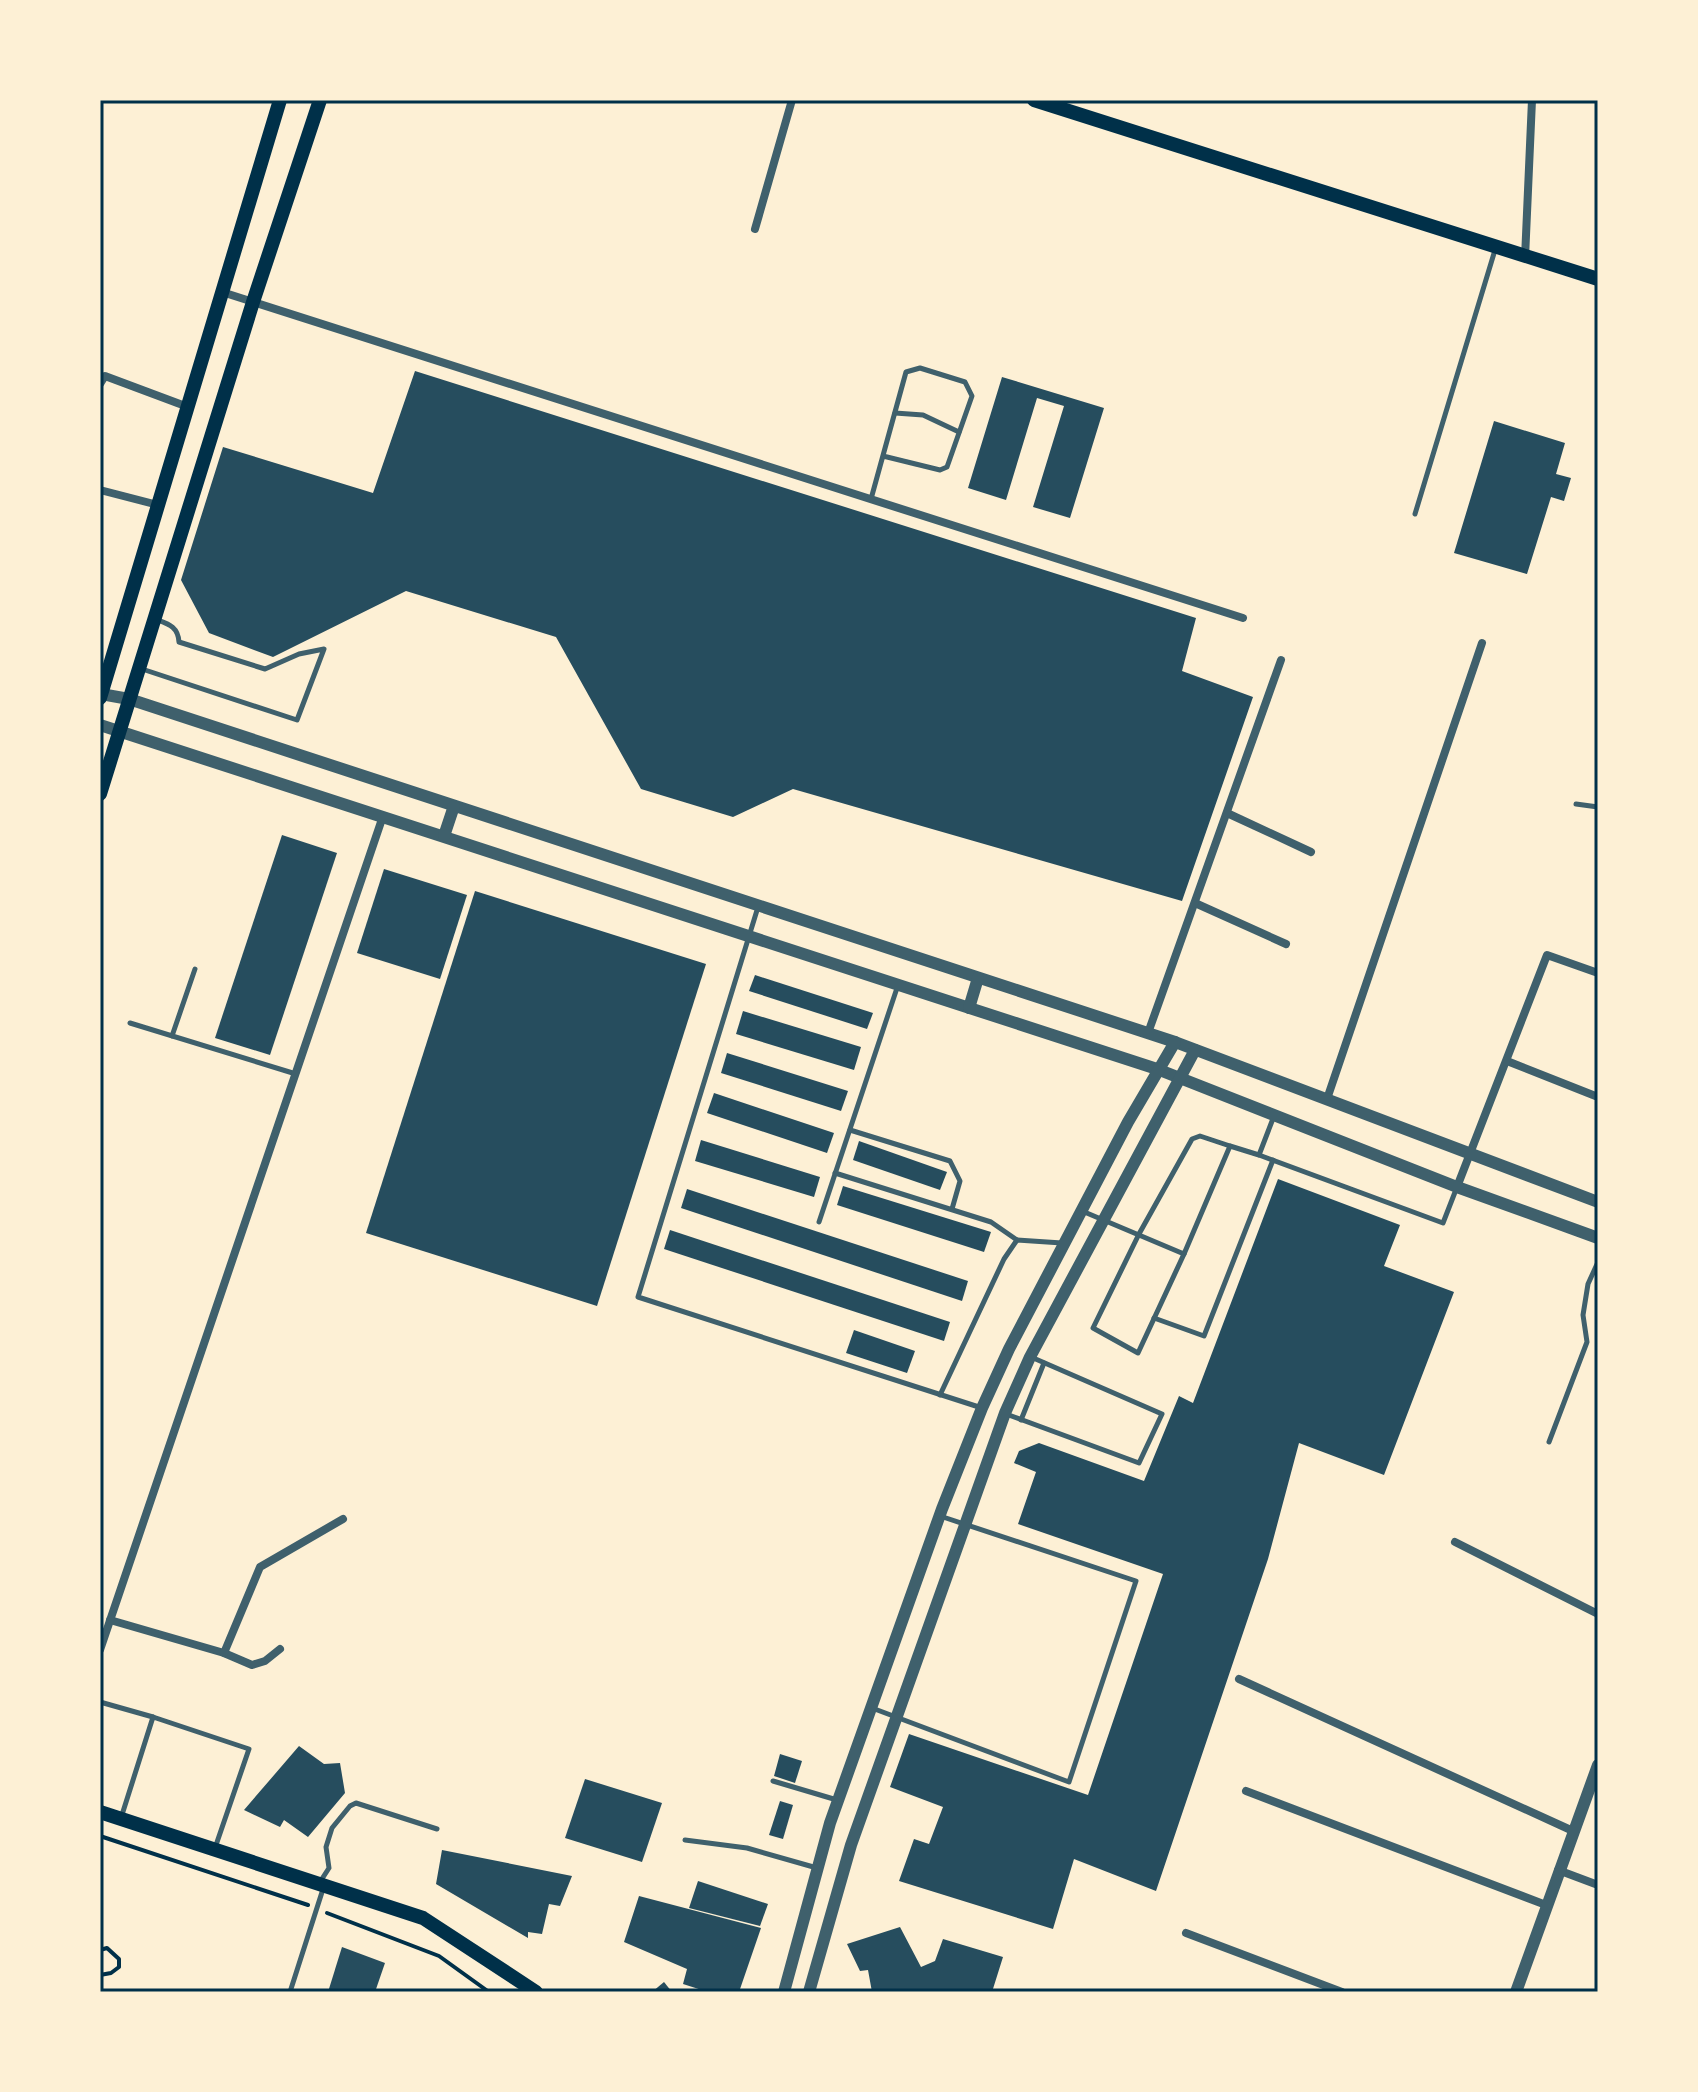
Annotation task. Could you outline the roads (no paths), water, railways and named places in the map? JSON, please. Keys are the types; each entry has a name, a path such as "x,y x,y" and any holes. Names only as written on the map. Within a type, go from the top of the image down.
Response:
{"main road":[{"path":"100,695 280,100"},
{"path":"100,794 253,302 320,100"},
{"path":"1034,100 1524,259 1598,279"},
{"path":"100,1812 423,1918 536,1992"}],"street":[{"path":"755,229 792,100"},
{"path":"1524,259 1532,100"},
{"path":"222,292 1243,618"},
{"path":"100,384 105,376 188,407"},
{"path":"100,490 158,505"},
{"path":"1327,1099 1482,643"},
{"path":"1148,1033 1281,660"},
{"path":"100,695 129,699 1175,1042 1598,1202"},
{"path":"100,725 1157,1069 1457,1187 1598,1238"},
{"path":"444,836 454,806"},
{"path":"1227,813 1311,852"},
{"path":"100,1650 383,816"},
{"path":"1195,903 1286,944"},
{"path":"1457,1187 1547,955 1598,973"},
{"path":"969,1008 978,978"},
{"path":"784,1992 838,1801 982,1408 1065,1243 1157,1069 1175,1042"},
{"path":"809,1992 851,1845 963,1523 1005,1413 1030,1357 1195,1050"},
{"path":"1507,1061 1598,1097"},
{"path":"224,1653 260,1567 343,1519"},
{"path":"1455,1542 1598,1614"},
{"path":"110,1620 224,1653 252,1665 265,1661 280,1649"},
{"path":"1239,1679 1573,1831"},
{"path":"1516,1992 1598,1765"},
{"path":"1246,1791 1546,1905"},
{"path":"1558,1870 1598,1885"},
{"path":"813,1887 836,1896"},
{"path":"1186,1933 1342,1992"}],"lane":[{"path":"1415,514 1495,249"},
{"path":"871,499 906,372 920,368 965,382 972,396 947,467 940,470 883,456"},
{"path":"895,413 923,415 959,432"},
{"path":"138,668 297,720 324,649 299,654 265,669 179,642 178,632 172,626 154,618"},
{"path":"1576,804 1598,807"},
{"path":"758,906 638,1297 982,1408"},
{"path":"172,1036 195,969"},
{"path":"819,1222 898,985"},
{"path":"130,1023 296,1074"},
{"path":"1259,1155 1275,1115"},
{"path":"850,1130 950,1161 960,1181 952,1209"},
{"path":"1230,1146 1138,1353 1093,1328 1139,1234 1192,1139 1200,1136 1259,1155 1443,1223 1457,1187"},
{"path":"1154,1318 1204,1336 1273,1160"},
{"path":"835,1173 991,1222 1017,1240 1065,1243"},
{"path":"1082,1211 1184,1254"},
{"path":"940,1395 1004,1259 1017,1240"},
{"path":"1549,1442 1587,1342 1583,1315 1588,1284 1598,1262"},
{"path":"1005,1413 1139,1463 1162,1414 1030,1357"},
{"path":"1021,1420 1044,1363"},
{"path":"871,1707 1069,1782 1136,1581 940,1516"},
{"path":"100,1702 249,1749 215,1849"},
{"path":"120,1819 153,1717"},
{"path":"773,1781 838,1801"},
{"path":"290,1992 329,1868 326,1847 332,1828 350,1806 356,1803 437,1829"},
{"path":"685,1840 747,1848 818,1868"}]}
